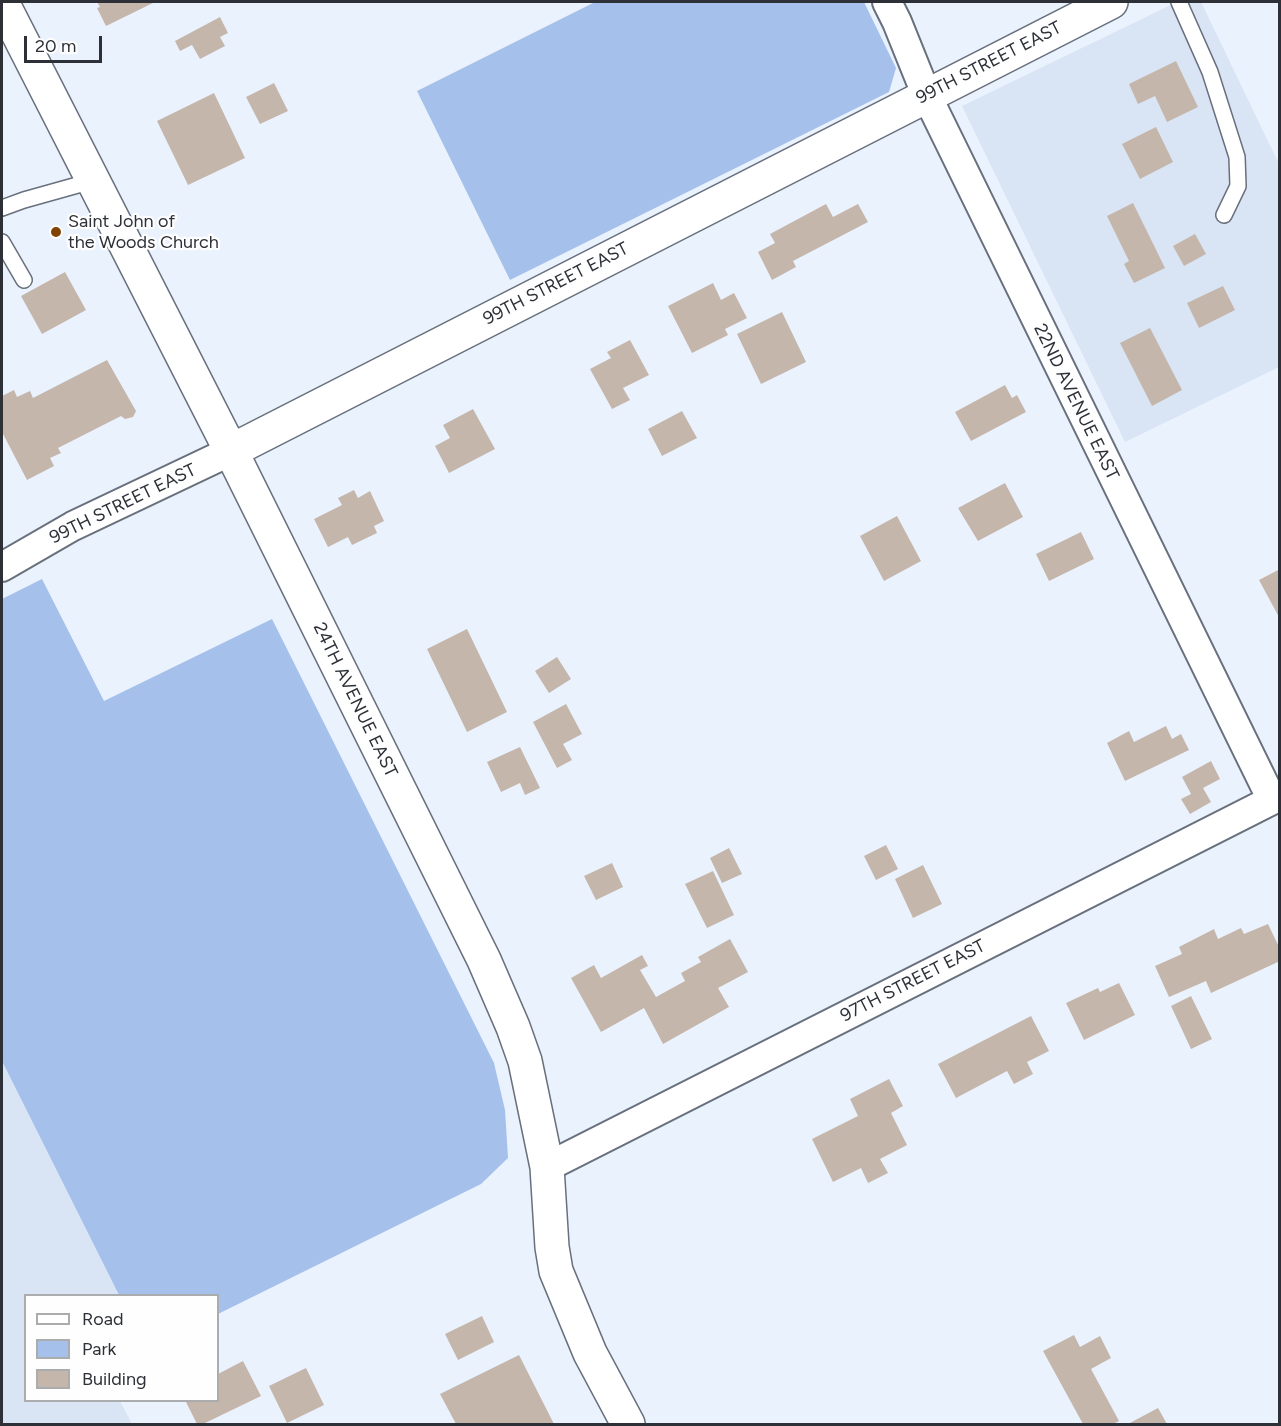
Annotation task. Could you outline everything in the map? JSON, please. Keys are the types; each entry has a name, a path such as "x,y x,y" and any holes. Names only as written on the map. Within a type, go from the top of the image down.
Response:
{"street":[{"name":"24TH AVENUE EAST","path":"2,2 231,451 478,949 513,1027 525,1061 547,1167 552,1247 556,1271 590,1353 628,1425"},
{"name":"22ND AVENUE EAST","path":"887,2 926,94 1276,798"},
{"name":"99TH STREET EAST","path":"2,567 73,526 231,451 926,94 1111,2"},
{"name":"97TH STREET EAST","path":"547,1167 1276,798"}],"lane":[{"path":"1179,2 1210,72 1237,157 1238,186 1224,215"},
{"path":"2,208 92,181"},
{"path":"2,242 24,280"}],"shaded area":[{"path":"1177,2 1201,2 1279,164 1279,367 1125,442 962,106"},
{"path":"2,1061 118,1294 24,1294 24,1402 121,1402 132,1424 2,1424"}],"green space":[{"path":"595,2 864,2 896,68 889,92 510,280 417,91"},
{"path":"42,579 104,701 272,619 494,1063 505,1110 508,1158 481,1184 219,1314 219,1294 118,1294 2,1061 2,599"}],"building":[{"path":"97,2 155,2 106,26 97,8 100,7"},
{"path":"220,17 228,33 220,37 225,46 200,59 192,45 180,51 175,41"},
{"path":"1176,61 1198,107 1167,122 1155,96 1138,104 1129,84"},
{"path":"274,83 288,111 260,124 246,97"},
{"path":"214,93 245,158 188,185 157,121"},
{"path":"1156,127 1173,162 1140,179 1122,144"},
{"path":"1133,203 1165,268 1134,283 1124,264 1129,261 1107,216"},
{"path":"826,204 833,217 858,204 868,222 793,261 796,267 772,280 758,252 775,243 770,234"},
{"path":"1195,234 1206,254 1184,266 1173,246"},
{"path":"65,272 86,310 42,334 21,296"},
{"path":"713,283 721,300 734,293 747,318 725,329 728,335 692,353 668,306"},
{"path":"1223,286 1235,310 1199,328 1187,303"},
{"path":"782,312 806,362 761,384 737,334"},
{"path":"1150,328 1182,390 1152,406 1120,343"},
{"path":"630,340 649,375 623,388 630,400 612,409 590,369 611,358 607,352"},
{"path":"107,360 136,411 133,417 125,419 121,416 58,448 61,453 50,458 54,466 27,480 2,432 2,396 14,390 17,397 30,391 33,398"},
{"path":"1005,385 1012,398 1017,395 1026,412 971,441 955,412"},
{"path":"473,409 495,449 449,473 435,446 450,438 443,425"},
{"path":"682,411 697,438 662,456 648,429"},
{"path":"1005,483 1023,517 978,541 958,508"},
{"path":"354,490 358,498 370,491 384,521 374,526 377,533 352,545 348,537 328,547 314,519 342,505 338,498"},
{"path":"897,516 921,561 884,581 860,536"},
{"path":"1081,532 1094,559 1049,581 1036,554"},
{"path":"1280,569 1280,619 1259,580"},
{"path":"467,629 507,712 467,732 427,649"},
{"path":"557,657 571,679 549,693 535,671"},
{"path":"566,704 582,734 563,744 572,760 557,768 533,722"},
{"path":"1166,726 1172,739 1181,734 1189,750 1125,781 1107,743 1129,731 1134,742"},
{"path":"520,747 540,788 525,795 520,783 501,792 487,762"},
{"path":"1211,761 1220,779 1203,788 1211,802 1190,814 1181,799 1191,794 1182,777"},
{"path":"886,845 898,869 876,880 864,856"},
{"path":"729,848 742,874 722,883 710,858"},
{"path":"612,863 623,887 596,900 584,876"},
{"path":"923,865 942,904 913,918 895,879"},
{"path":"713,871 734,915 707,928 685,884"},
{"path":"1268,924 1280,949 1280,961 1211,993 1206,981 1169,997 1155,966 1182,954 1179,947 1214,929 1218,939 1241,928 1244,934"},
{"path":"730,939 748,972 718,988 729,1007 663,1044 644,1008 601,1032 571,978 594,965 601,978 642,955 648,966 640,970 656,997 685,981 681,973 701,962 698,957"},
{"path":"1119,983 1135,1015 1084,1040 1066,1003 1098,988 1100,992"},
{"path":"1191,996 1212,1039 1191,1049 1171,1006"},
{"path":"1031,1016 1049,1051 1027,1062 1033,1074 1014,1084 1007,1071 956,1098 938,1064"},
{"path":"889,1079 903,1106 891,1113 907,1145 880,1159 888,1173 868,1183 861,1168 833,1182 812,1139 858,1116 850,1099"},
{"path":"482,1316 494,1342 458,1360 445,1334"},
{"path":"1074,1335 1080,1347 1100,1336 1111,1358 1091,1369 1119,1421 1113,1424 1083,1424 1043,1351"},
{"path":"519,1355 554,1424 456,1424 440,1394"},
{"path":"243,1361 261,1396 203,1424 197,1424 186,1402 219,1402 219,1373"},
{"path":"306,1368 324,1405 287,1423 269,1386"},
{"path":"1158,1408 1167,1424 1128,1424"}],"place":[{"name":"Saint John of the Woods Church","path":"56,232"}]}
